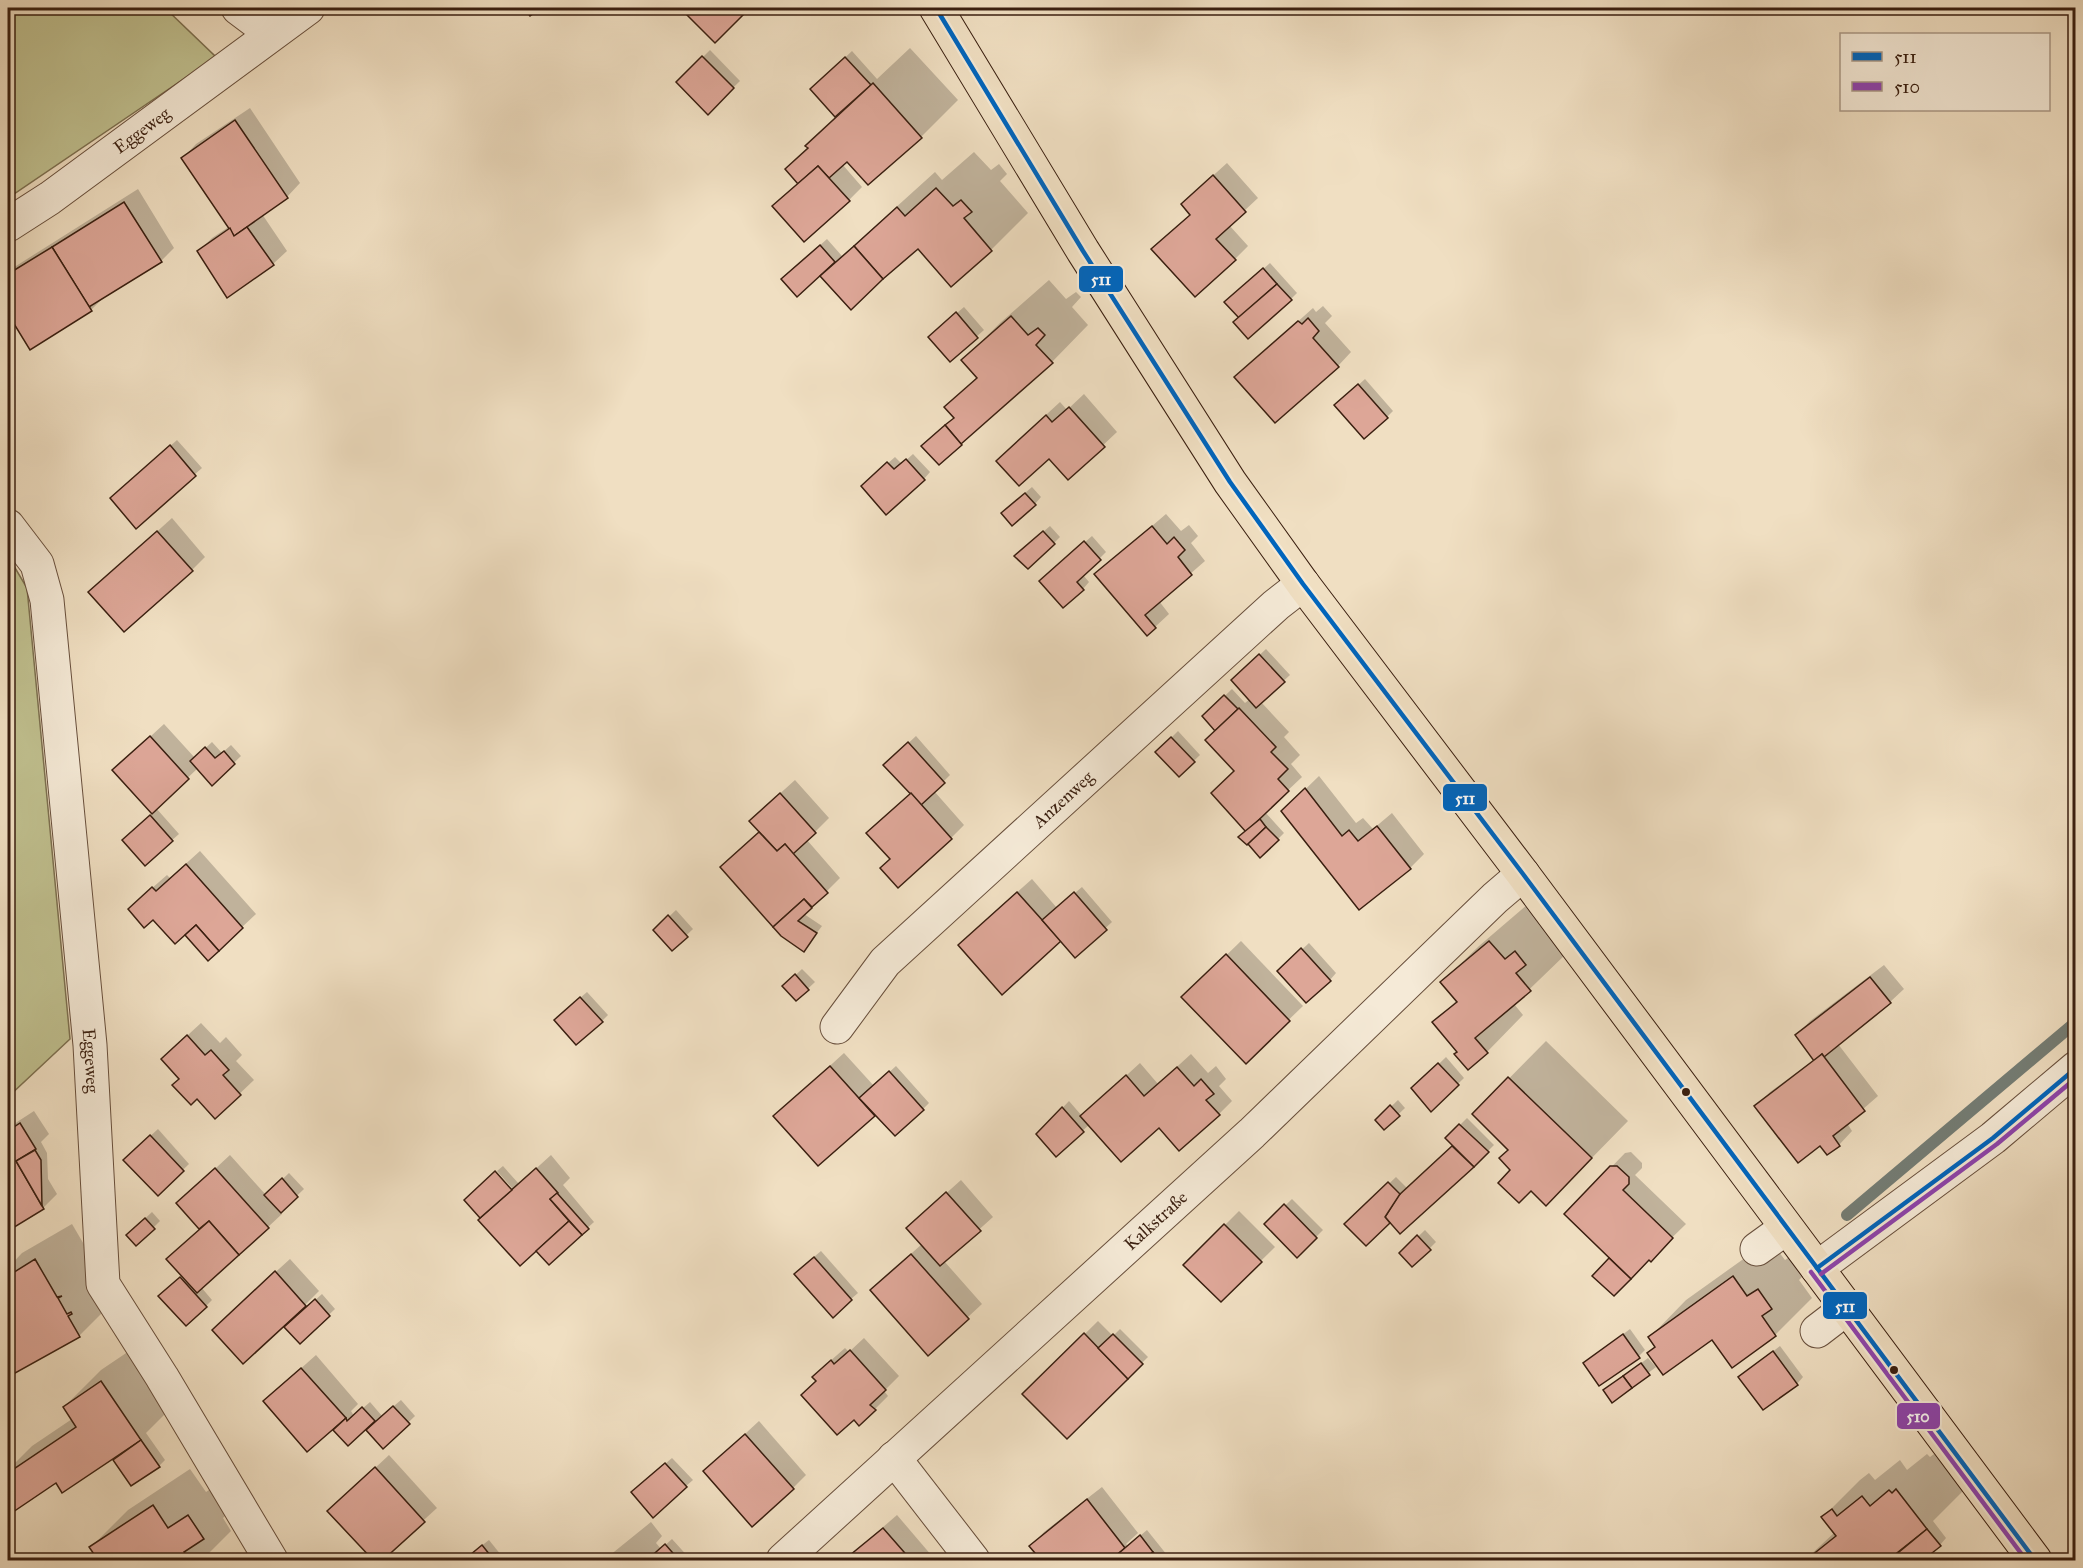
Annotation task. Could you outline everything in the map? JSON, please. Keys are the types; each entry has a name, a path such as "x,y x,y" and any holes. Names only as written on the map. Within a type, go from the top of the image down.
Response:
{"main road":[{"path":"936,8 1096,272 1230,482 1303,584 1523,874 2035,1560"}],"street":[{"path":"238,8 271,33"},
{"name":"Eggeweg","path":"8,225 50,198 271,33 308,8"},
{"name":"Eggeweg","path":"8,526 37,564 46,600 90,1045 103,1284 162,1377 271,1560"},
{"name":"Anzenweg","path":"837,1027 885,962 1268,613 1303,584"},
{"name":"Kalkstraße","path":"783,1560 1252,1133 1495,898 1523,874"},
{"path":"1817,1268 1994,1138 2076,1068"},
{"path":"1757,1249 1786,1228"},
{"path":"1816,1331 1847,1308"},
{"path":"894,1458 973,1560"}],"green space":[{"path":"8,8 165,8 216,57 8,198"},
{"path":"8,556 27,588 70,1039 8,1097"}],"building":[{"path":"524,8 541,8 530,16"},
{"path":"680,8 750,8 715,43"},
{"path":"702,56 734,88 708,115 676,82"},
{"path":"845,57 871,85 835,117 810,89"},
{"path":"873,83 922,138 868,185 847,162 829,178 818,166 798,184 785,169 808,148 805,146"},
{"path":"235,120 288,198 234,236 181,158"},
{"path":"818,166 850,201 804,242 772,206"},
{"path":"1213,175 1246,212 1216,239 1236,260 1195,297 1151,249 1190,215 1181,204"},
{"path":"936,188 953,206 961,200 972,212 964,218 992,251 951,287 918,249 883,279 854,246 897,207 905,216"},
{"path":"124,202 162,262 89,307 52,247"},
{"path":"247,227 274,265 227,298 197,251 230,228 234,236"},
{"path":"820,245 835,262 797,297 781,279"},
{"path":"854,246 883,279 851,310 820,276"},
{"path":"52,247 92,311 30,350 8,314 8,274"},
{"path":"1263,268 1277,284 1239,318 1224,302"},
{"path":"1277,284 1292,300 1248,339 1233,322"},
{"path":"956,312 978,338 950,362 928,337"},
{"path":"1011,316 1028,335 1038,328 1045,335 1036,345 1053,363 961,444 945,425 954,418 944,407 977,378 961,360"},
{"path":"1308,318 1319,331 1313,338 1339,367 1275,423 1234,377 1298,321 1302,324"},
{"path":"1358,384 1388,418 1364,439 1334,405"},
{"path":"1069,407 1105,447 1068,480 1049,459 1019,486 996,461 1046,415 1052,422"},
{"path":"945,425 962,445 939,465 921,446"},
{"path":"170,445 196,476 136,529 110,498"},
{"path":"906,459 925,480 886,515 861,486 887,462 894,469"},
{"path":"1025,493 1036,505 1012,526 1001,513"},
{"path":"1152,526 1167,544 1174,537 1185,550 1178,557 1192,575 1145,615 1156,628 1147,636 1094,574"},
{"path":"157,531 193,571 124,632 88,592"},
{"path":"1043,531 1055,544 1028,569 1014,556"},
{"path":"1084,541 1101,560 1077,582 1084,590 1063,608 1039,581"},
{"path":"1259,654 1285,682 1256,708 1231,680"},
{"path":"1224,695 1238,709 1215,731 1202,716"},
{"path":"1239,708 1276,747 1271,752 1288,769 1278,779 1289,791 1246,832 1211,793 1234,771 1205,740"},
{"path":"150,736 189,779 152,814 112,770"},
{"path":"1171,737 1195,762 1179,777 1155,752"},
{"path":"908,742 945,783 921,805 883,765"},
{"path":"205,747 215,758 224,751 235,764 212,786 190,761"},
{"path":"1305,788 1342,836 1349,830 1358,841 1377,826 1411,869 1359,910 1281,811"},
{"path":"780,793 816,833 793,854 785,844 777,851 749,821"},
{"path":"911,793 952,839 898,888 880,868 890,859 866,833"},
{"path":"150,815 173,841 145,866 122,840"},
{"path":"1260,819 1266,827 1247,845 1238,837"},
{"path":"1266,827 1279,840 1260,858 1248,844"},
{"path":"759,832 777,851 785,844 828,893 812,907 804,899 773,927 720,867"},
{"path":"186,864 243,928 219,951 196,925 175,944 153,920 144,928 128,909 152,887 156,891"},
{"path":"1017,892 1061,941 1002,995 958,945"},
{"path":"1074,892 1107,930 1075,958 1042,920"},
{"path":"804,899 812,908 798,921 817,933 804,952 781,936 773,927"},
{"path":"668,915 688,937 672,951 653,930"},
{"path":"196,925 219,951 208,961 185,935"},
{"path":"1489,941 1505,959 1515,951 1526,965 1516,973 1531,991 1475,1038 1488,1053 1468,1070 1454,1054 1457,1052 1432,1022 1457,1002 1440,982"},
{"path":"1301,948 1331,981 1306,1003 1277,971"},
{"path":"1226,954 1290,1021 1246,1064 1181,997"},
{"path":"795,974 809,990 796,1001 782,986"},
{"path":"1870,977 1891,1003 1824,1057 1822,1054 1814,1061 1795,1035"},
{"path":"580,997 603,1022 576,1045 554,1020"},
{"path":"187,1035 205,1055 211,1050 229,1070 223,1075 241,1095 215,1119 197,1099 191,1105 172,1085 179,1079 161,1059"},
{"path":"1822,1054 1865,1111 1833,1136 1840,1146 1827,1155 1820,1146 1798,1163 1754,1106"},
{"path":"1438,1063 1459,1085 1431,1112 1411,1088"},
{"path":"830,1066 875,1116 818,1166 773,1116"},
{"path":"1177,1067 1194,1086 1201,1079 1214,1094 1206,1100 1220,1115 1179,1151 1159,1128 1121,1162 1080,1116 1126,1075 1144,1096"},
{"path":"889,1071 924,1110 895,1136 859,1098"},
{"path":"1508,1077 1592,1158 1546,1206 1531,1191 1519,1203 1498,1183 1510,1170 1499,1158 1508,1150 1472,1114"},
{"path":"1390,1105 1400,1116 1384,1130 1375,1120"},
{"path":"1062,1107 1084,1132 1056,1157 1036,1134"},
{"path":"20,1123 36,1149 16,1161 44,1209 8,1231 8,1131"},
{"path":"1459,1124 1489,1152 1474,1167 1445,1138"},
{"path":"150,1135 184,1171 158,1196 123,1160"},
{"path":"1452,1146 1474,1167 1400,1234 1385,1217 1398,1196"},
{"path":"35,1150 41,1160 42,1206 16,1161"},
{"path":"1610,1166 1617,1166 1629,1177 1629,1184 1623,1190 1673,1238 1651,1262 1649,1260 1631,1279 1564,1214"},
{"path":"215,1168 269,1228 239,1255 209,1221 199,1229 176,1203"},
{"path":"536,1168 558,1193 550,1199 569,1221 520,1266 478,1220"},
{"path":"495,1171 512,1190 480,1218 464,1200"},
{"path":"282,1178 298,1197 281,1213 264,1195"},
{"path":"1388,1182 1400,1194 1385,1217 1390,1223 1366,1246 1344,1224"},
{"path":"946,1192 981,1231 940,1266 906,1228"},
{"path":"557,1193 589,1229 582,1235 550,1199"},
{"path":"1284,1204 1317,1238 1297,1258 1264,1224"},
{"path":"145,1218 155,1229 136,1246 126,1235"},
{"path":"209,1221 239,1255 197,1293 166,1259"},
{"path":"569,1221 582,1235 549,1265 536,1251"},
{"path":"1224,1224 1262,1262 1221,1302 1183,1265"},
{"path":"1417,1235 1431,1250 1412,1267 1399,1253"},
{"path":"911,1254 969,1319 928,1356 870,1290"},
{"path":"814,1257 852,1300 833,1318 794,1274"},
{"path":"1609,1258 1631,1279 1614,1296 1592,1276"},
{"path":"35,1259 57,1297 62,1296 58,1298 67,1314 71,1312 72,1314 68,1316 80,1337 8,1377 8,1276"},
{"path":"275,1271 306,1306 243,1364 212,1330"},
{"path":"1733,1276 1747,1296 1758,1289 1772,1309 1762,1316 1776,1336 1732,1368 1712,1340 1663,1375 1647,1353 1655,1347 1648,1337"},
{"path":"180,1277 207,1307 186,1326 158,1296"},
{"path":"315,1299 330,1316 300,1344 284,1327"},
{"path":"1084,1333 1128,1379 1067,1439 1022,1394"},
{"path":"1113,1334 1143,1364 1128,1379 1098,1348"},
{"path":"1623,1334 1640,1358 1599,1386 1583,1363"},
{"path":"850,1350 886,1390 870,1405 876,1410 859,1426 854,1420 837,1435 801,1395 816,1381 812,1377 831,1360 834,1364"},
{"path":"1773,1351 1798,1385 1763,1410 1738,1377"},
{"path":"1641,1363 1650,1375 1632,1388 1623,1376"},
{"path":"301,1368 346,1418 307,1452 263,1401"},
{"path":"1623,1376 1632,1388 1612,1403 1603,1390"},
{"path":"101,1381 141,1440 62,1493 56,1483 13,1512 8,1504 8,1473 76,1427 63,1407"},
{"path":"393,1406 410,1424 383,1449 366,1430"},
{"path":"362,1407 375,1421 348,1446 333,1430"},
{"path":"745,1434 794,1489 752,1527 703,1471"},
{"path":"141,1440 160,1467 131,1486 113,1460"},
{"path":"665,1463 687,1487 653,1518 631,1492"},
{"path":"375,1467 425,1522 383,1560 373,1560 327,1511"},
{"path":"1896,1489 1927,1529 1888,1560 1806,1560 1836,1536 1821,1517 1832,1509 1837,1516 1862,1496 1870,1506 1889,1490 1892,1493"},
{"path":"1087,1499 1125,1548 1110,1560 1041,1560 1029,1546"},
{"path":"153,1505 168,1528 188,1515 204,1539 184,1552 190,1560 98,1560 89,1547"},
{"path":"883,1528 911,1560 844,1560"},
{"path":"1927,1529 1941,1546 1923,1560 1896,1560 1893,1557"},
{"path":"1140,1535 1153,1552 1142,1560 1111,1560"},
{"path":"665,1544 679,1560 647,1560"},
{"path":"482,1545 494,1560 464,1560"},
{"path":"1153,1552 1160,1560 1142,1560"}],"waterway":[{"path":"1847,1215 2076,1022"}],"transit line":[{"name":"511","path":"936,8 1083,251 1230,482 1303,584 1523,874 2035,1560"},
{"name":"511","path":"1817,1268 1993,1138 2076,1068"},
{"name":"510","path":"1821,1274 1997,1144 2076,1078"},
{"name":"510","path":"1811,1272 2026,1560"}]}
